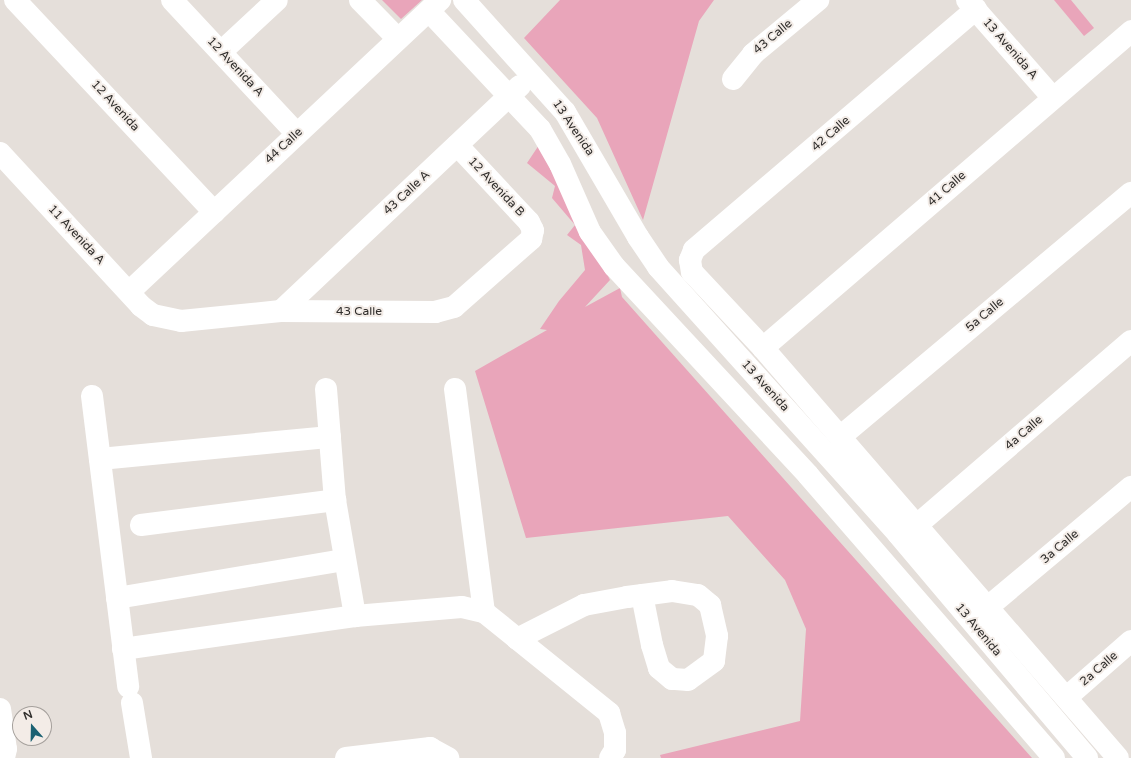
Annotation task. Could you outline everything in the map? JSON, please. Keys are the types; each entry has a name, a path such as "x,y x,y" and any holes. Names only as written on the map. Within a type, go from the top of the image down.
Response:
{"street":[{"name":"12 Avenida","path":"15,0 214,212"},
{"name":"12 Avenida A","path":"172,0 297,134"},
{"path":"221,52 277,0"},
{"path":"360,0 398,40"},
{"name":"13 Avenida","path":"464,0 565,112 638,237 658,267 898,534 1087,758"},
{"name":"43 Calle","path":"734,79 753,54 818,0"},
{"name":"13 Avenida A","path":"972,5 1053,98"},
{"name":"42 Calle","path":"763,348 692,272 690,260 694,250 972,5"},
{"name":"44 Calle","path":"128,292 434,6"},
{"path":"434,6 540,129 560,164 590,232 614,266 724,382 1054,758"},
{"name":"41 Calle","path":"763,348 1131,31"},
{"name":"43 Calle A","path":"281,311 533,75"},
{"name":"12 Avenida B","path":"457,145 529,222 533,230"},
{"name":"11 Avenida A","path":"0,153 128,292 153,315"},
{"name":"5a Calle","path":"840,437 1131,193"},
{"name":"43 Calle","path":"153,315 181,320 281,311 435,312 448,309 530,240 533,230"},
{"name":"4a Calle","path":"917,525 1131,340"},
{"path":"763,348 1067,697 1118,758"},
{"path":"724,382 744,363"},
{"path":"326,389 335,500 343,560 355,616"},
{"path":"455,389 484,612"},
{"path":"92,396 123,649 141,758"},
{"path":"100,459 330,437"},
{"name":"3a Calle","path":"988,607 1131,487"},
{"path":"141,525 335,500"},
{"path":"117,598 343,560"},
{"path":"517,639 584,605 642,595"},
{"path":"123,649 355,616 462,608 484,612 609,713 615,733 615,750 610,758"},
{"name":"2a Calle","path":"1067,697 1131,641"},
{"path":"0,709 6,749 4,758"},
{"path":"346,758 430,748 448,758"}],"shaded area":[{"path":"382,0 422,0 401,19"},
{"path":"560,0 714,0 699,21 643,220 597,118 524,38"},
{"path":"1054,0 1071,0 1094,28 1084,36"},
{"path":"541,142 610,280 585,307 620,288 622,297 1032,758 661,758 660,755 800,721 806,629 785,580 728,516 526,538 475,371 547,330 540,329 559,301 585,270 581,245 567,235 575,225 552,198 555,186 527,163"}]}
